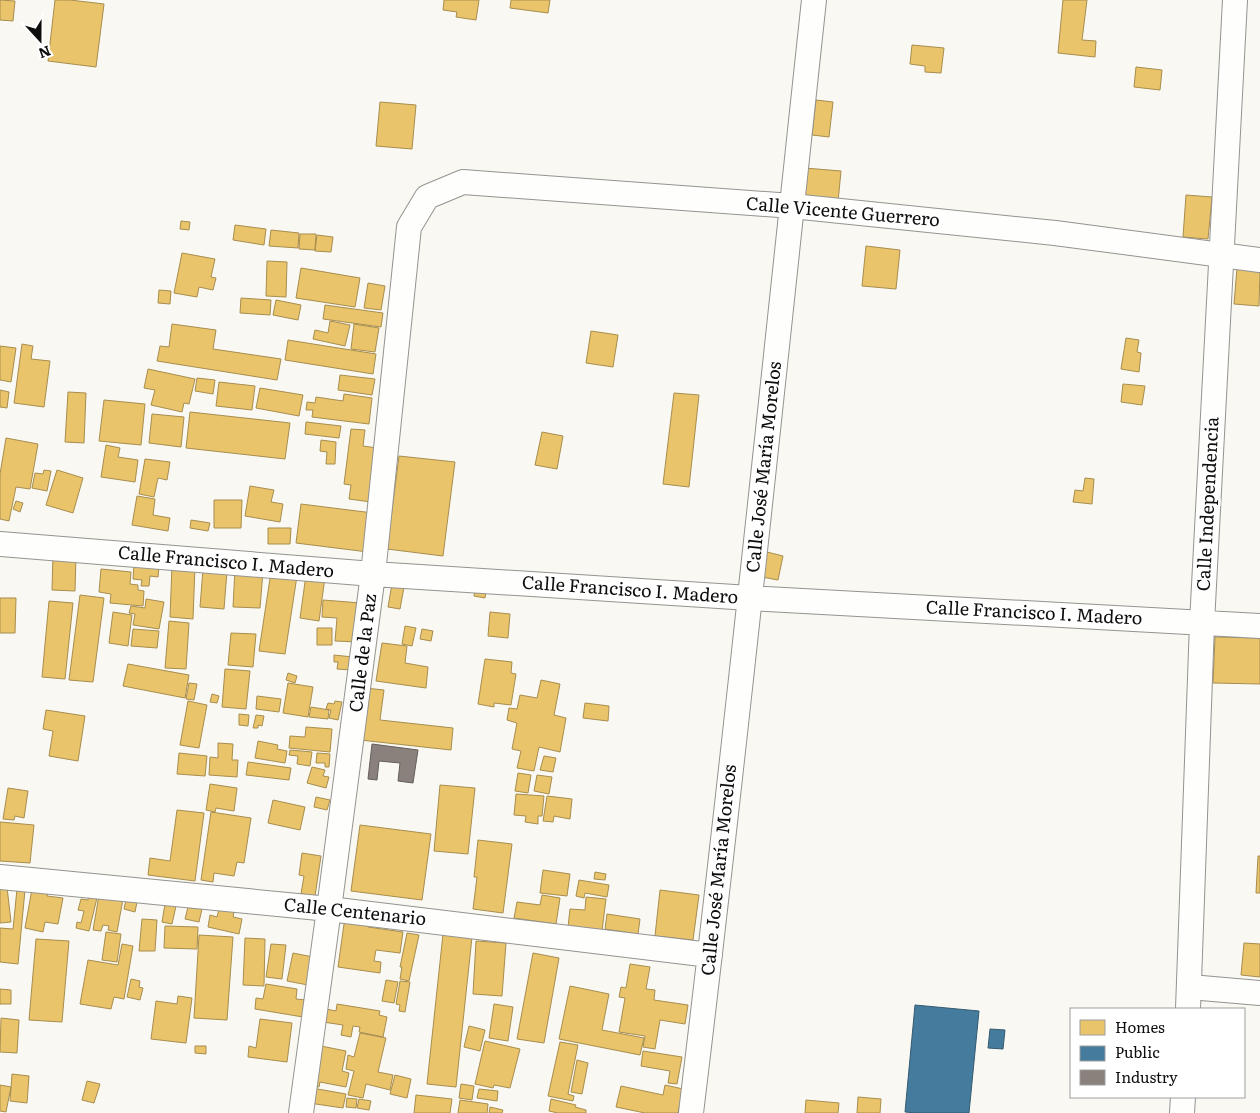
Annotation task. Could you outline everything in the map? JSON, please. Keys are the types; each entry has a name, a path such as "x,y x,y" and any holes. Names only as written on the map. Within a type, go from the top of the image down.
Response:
{"street":[{"name":"Calle José María Morelos","path":"691,1113 750,598 814,0"},
{"name":"Calle Independencia","path":"1189,998 1202,622 1235,0"},
{"name":"Calle Vicente Guerrero","path":"427,197 463,182 792,206 1055,233 1260,260"},
{"name":"Calle de la Paz","path":"301,1113 373,574 409,227 427,197"},
{"name":"Calle Francisco I. Madero","path":"0,544 373,574 750,598 1260,626"},
{"name":"Calle Centenario","path":"0,877 329,908 710,955"},
{"path":"1189,998 1260,993"},
{"path":"1182,1113 1183,1098"}],"building: Homes":[{"path":"0,0 15,1 13,21 0,20"},
{"path":"55,0 104,4 96,67 48,61"},
{"path":"444,0 479,0 476,20 456,17 457,12 443,10"},
{"path":"511,0 550,0 548,13 510,8"},
{"path":"1063,0 1087,0 1082,40 1096,41 1095,57 1058,53"},
{"path":"912,45 944,48 941,73 925,72 925,66 910,64"},
{"path":"1136,67 1162,70 1160,90 1134,87"},
{"path":"816,100 833,102 829,137 812,135"},
{"path":"380,102 416,105 412,149 376,146"},
{"path":"805,168 841,171 838,202 802,199"},
{"path":"1186,195 1212,197 1208,239 1183,237"},
{"path":"181,221 190,222 189,230 180,229"},
{"path":"235,225 266,229 264,245 233,240"},
{"path":"271,230 299,233 298,248 269,246"},
{"path":"300,234 316,234 315,250 299,249"},
{"path":"317,235 333,237 331,252 315,251"},
{"path":"866,246 900,250 896,289 862,286"},
{"path":"182,253 215,259 211,277 216,278 213,290 199,287 197,297 174,293"},
{"path":"267,261 287,262 286,297 266,296"},
{"path":"301,268 360,278 355,307 296,298"},
{"path":"1237,268 1260,270 1259,306 1234,304"},
{"path":"368,283 385,286 381,310 364,308"},
{"path":"159,290 171,291 170,304 158,303"},
{"path":"241,298 271,300 270,315 240,313"},
{"path":"276,300 301,305 298,320 273,315"},
{"path":"325,305 383,313 381,327 323,319"},
{"path":"330,321 350,325 345,346 313,339 315,330 328,333"},
{"path":"172,324 216,330 213,349 281,359 277,380 157,361 160,346 169,347"},
{"path":"354,324 379,328 375,352 351,349"},
{"path":"591,331 618,335 613,367 586,363"},
{"path":"1126,338 1139,340 1137,352 1141,353 1139,372 1121,369"},
{"path":"288,340 376,354 373,374 285,360"},
{"path":"22,344 33,346 31,359 50,361 44,407 14,403"},
{"path":"0,346 16,348 11,382 0,380"},
{"path":"148,369 195,379 189,404 184,403 182,412 151,405 155,390 144,388"},
{"path":"340,375 375,379 372,395 338,390"},
{"path":"197,378 215,380 213,394 195,391"},
{"path":"219,382 255,386 252,410 216,406"},
{"path":"1123,384 1145,386 1142,405 1121,402"},
{"path":"260,388 303,395 299,416 256,408"},
{"path":"0,390 9,392 7,408 0,407"},
{"path":"68,392 86,393 84,443 65,442"},
{"path":"674,393 699,395 689,487 663,484"},
{"path":"344,394 372,398 369,424 312,417 313,410 306,410 307,402 315,403 316,397 343,401"},
{"path":"104,400 145,404 141,445 99,441"},
{"path":"190,412 290,423 285,459 186,448"},
{"path":"152,414 184,417 181,447 149,443"},
{"path":"306,422 341,426 339,438 305,434"},
{"path":"351,429 365,430 363,446 377,448 371,502 349,499 351,485 344,484"},
{"path":"542,432 563,436 557,469 535,465"},
{"path":"6,438 38,444 30,489 16,487 9,521 0,519 0,474"},
{"path":"321,440 336,442 335,464 326,464 327,452 320,451"},
{"path":"106,445 120,448 118,457 138,460 135,482 101,477"},
{"path":"399,456 455,462 443,556 387,549"},
{"path":"145,459 170,462 167,480 158,478 154,497 139,494"},
{"path":"44,470 51,471 47,491 32,488 35,473 43,474"},
{"path":"57,470 83,478 73,513 46,505"},
{"path":"1085,478 1094,479 1092,504 1073,502 1075,490 1083,491"},
{"path":"250,486 274,490 271,502 283,504 280,522 245,516"},
{"path":"137,496 155,499 153,515 170,518 168,531 132,525"},
{"path":"214,500 242,500 241,528 214,528"},
{"path":"16,501 23,503 20,512 13,509"},
{"path":"301,504 373,513 368,552 296,543"},
{"path":"191,520 210,523 208,531 190,528"},
{"path":"268,528 291,528 290,544 268,544"},
{"path":"767,552 783,556 778,580 762,577"},
{"path":"53,554 76,555 75,591 52,590"},
{"path":"134,564 159,567 158,577 150,576 149,586 141,586 142,580 133,579"},
{"path":"172,565 195,566 193,619 170,617"},
{"path":"101,569 131,572 130,584 138,585 138,590 144,591 143,606 110,603 111,594 99,592"},
{"path":"203,569 227,571 224,609 200,607"},
{"path":"235,569 263,571 260,608 233,607"},
{"path":"271,572 297,576 285,654 259,651"},
{"path":"306,575 325,577 319,621 300,618"},
{"path":"392,584 404,587 400,609 388,607"},
{"path":"475,589 486,591 485,598 474,596"},
{"path":"80,595 104,598 93,682 69,680"},
{"path":"0,598 16,598 15,633 0,633"},
{"path":"146,599 164,602 159,629 133,625 135,614 129,613 131,606 145,608"},
{"path":"323,600 361,603 358,642 335,641 337,618 322,617"},
{"path":"49,601 73,603 65,679 42,677"},
{"path":"113,612 132,615 128,646 109,643"},
{"path":"490,612 510,614 508,638 488,636"},
{"path":"169,621 189,623 186,669 165,668"},
{"path":"405,626 416,628 412,646 402,644"},
{"path":"317,628 332,628 332,645 317,645"},
{"path":"133,629 159,631 157,648 131,646"},
{"path":"422,629 433,631 431,641 420,639"},
{"path":"231,633 256,634 253,667 228,665"},
{"path":"1215,637 1260,638 1260,684 1213,683"},
{"path":"382,643 407,646 405,663 428,667 426,688 376,681"},
{"path":"334,655 353,657 351,670 337,669 338,662 334,662"},
{"path":"485,659 512,662 511,673 516,674 511,705 494,703 494,707 478,704"},
{"path":"128,664 189,675 185,698 123,686"},
{"path":"225,669 250,671 246,709 222,707"},
{"path":"288,673 297,676 295,683 286,680"},
{"path":"541,680 560,684 554,715 566,718 560,752 539,747 534,771 517,768 521,751 512,749 517,723 507,720 509,708 517,709 520,695 537,698"},
{"path":"189,683 197,684 194,700 186,699"},
{"path":"288,683 313,687 308,717 283,713"},
{"path":"365,688 384,690 380,720 453,728 451,750 360,740"},
{"path":"212,694 219,696 217,703 210,702"},
{"path":"257,696 281,699 279,712 256,709"},
{"path":"188,701 207,705 199,748 180,745"},
{"path":"335,701 342,702 338,720 329,718 331,710 326,709 328,703 334,704"},
{"path":"585,703 609,706 608,721 583,718"},
{"path":"311,707 329,710 328,719 309,717"},
{"path":"46,710 85,716 78,761 49,756 53,731 43,729"},
{"path":"239,714 249,715 248,726 239,725"},
{"path":"256,715 264,716 262,726 258,725 258,728 253,728"},
{"path":"306,727 332,729 330,752 289,748 290,736 305,737"},
{"path":"258,741 278,745 277,749 287,751 285,763 255,758"},
{"path":"218,743 233,744 232,760 238,760 237,777 209,775 210,757 218,758"},
{"path":"290,750 312,752 310,766 297,764 298,756 289,755"},
{"path":"179,753 207,756 205,776 177,774"},
{"path":"317,753 330,754 329,767 325,767 325,763 316,763"},
{"path":"544,756 556,758 553,772 540,770"},
{"path":"248,762 291,768 289,780 246,775"},
{"path":"312,767 325,770 323,776 329,777 326,788 307,783"},
{"path":"518,773 531,775 528,793 515,791"},
{"path":"537,775 552,777 549,794 534,791"},
{"path":"210,784 237,788 234,811 216,808 215,812 206,810"},
{"path":"440,785 475,788 468,854 434,851"},
{"path":"8,788 28,791 24,818 15,816 14,820 3,819"},
{"path":"516,794 544,796 542,816 538,816 538,824 525,822 526,816 514,815"},
{"path":"547,796 572,799 570,819 554,816 553,822 543,821"},
{"path":"316,797 330,800 327,810 314,807"},
{"path":"273,800 305,807 300,830 268,823"},
{"path":"177,810 204,813 195,881 148,875 150,858 170,861"},
{"path":"211,812 251,818 244,863 237,862 234,876 214,873 213,882 201,880"},
{"path":"0,822 34,825 30,863 0,861"},
{"path":"360,825 431,834 422,900 351,891"},
{"path":"478,840 512,844 503,913 473,909 477,877 474,877"},
{"path":"302,853 321,856 315,896 301,894 304,876 299,875"},
{"path":"1258,856 1260,856 1260,893 1256,893"},
{"path":"543,870 570,874 567,896 540,893"},
{"path":"595,872 606,874 605,880 594,879"},
{"path":"579,880 609,885 607,897 585,893 584,898 576,896"},
{"path":"7,887 11,922 0,923 0,888"},
{"path":"17,889 25,890 18,964 0,962 0,928 13,929"},
{"path":"32,889 48,892 47,896 63,898 58,924 45,922 43,932 25,928"},
{"path":"660,890 699,895 693,940 655,936"},
{"path":"89,895 97,898 89,931 76,928 77,922 81,923 84,911 78,910 81,899 88,900"},
{"path":"99,895 123,899 117,932 108,930 109,926 103,925 101,931 93,930"},
{"path":"127,895 138,897 135,912 124,909"},
{"path":"542,895 560,898 556,924 514,918 517,902 540,905"},
{"path":"586,897 606,899 602,931 568,927 570,909 585,910"},
{"path":"165,904 176,906 172,924 162,922"},
{"path":"193,905 202,909 199,922 185,919 188,907 192,908"},
{"path":"219,909 234,912 233,917 242,919 239,934 208,927 210,915 217,917"},
{"path":"607,914 640,919 638,934 605,929"},
{"path":"345,917 369,921 368,927 403,932 400,953 376,950 374,961 381,962 380,973 338,967"},
{"path":"142,919 157,920 155,951 139,951"},
{"path":"165,926 198,927 197,949 164,948"},
{"path":"106,932 121,934 117,962 102,960"},
{"path":"407,933 419,935 409,981 400,979 402,967 400,967"},
{"path":"443,934 472,937 456,1087 427,1084"},
{"path":"199,935 233,937 227,1020 194,1018"},
{"path":"245,938 265,939 264,986 243,985"},
{"path":"36,939 69,941 62,1022 29,1020"},
{"path":"476,941 506,943 502,996 473,994"},
{"path":"1244,943 1260,944 1260,977 1241,975"},
{"path":"122,944 133,946 124,999 114,997 111,1009 80,1004 88,960 118,965"},
{"path":"271,944 286,945 282,979 266,977"},
{"path":"293,953 313,957 308,985 287,981"},
{"path":"533,953 559,958 544,1043 517,1039"},
{"path":"630,964 650,967 646,989 655,990 654,1000 688,1005 685,1024 660,1020 655,1049 643,1047 645,1036 619,1032 625,998 619,997 621,987 626,988"},
{"path":"131,979 140,981 139,987 143,988 140,1000 127,997"},
{"path":"386,980 398,982 394,1003 382,1001"},
{"path":"400,981 410,982 405,1012 399,1011 400,1005 396,1004"},
{"path":"266,984 297,989 296,999 306,1000 303,1017 255,1009 256,998 263,999"},
{"path":"570,986 609,994 602,1030 644,1038 640,1055 559,1039"},
{"path":"0,989 11,990 11,1004 0,1004"},
{"path":"178,996 192,998 186,1043 151,1039 156,1001 177,1004"},
{"path":"337,1004 380,1011 379,1015 387,1017 383,1037 359,1032 360,1027 353,1026 351,1037 341,1035 343,1025 323,1022 326,1009 336,1011"},
{"path":"494,1004 513,1007 508,1041 489,1038"},
{"path":"1,1018 19,1020 17,1053 0,1052"},
{"path":"260,1019 292,1023 287,1062 248,1057 249,1046 256,1048"},
{"path":"469,1026 485,1030 480,1051 464,1047"},
{"path":"360,1033 386,1038 378,1072 393,1075 390,1090 366,1084 363,1098 348,1095 354,1071 346,1069 348,1055 354,1057"},
{"path":"485,1041 520,1049 510,1088 494,1085 493,1088 475,1084"},
{"path":"560,1042 578,1045 568,1094 574,1096 573,1101 548,1096"},
{"path":"316,1045 346,1051 342,1071 349,1073 346,1087 320,1082 319,1087 308,1085"},
{"path":"195,1046 206,1046 206,1054 195,1053"},
{"path":"643,1051 682,1057 677,1084 668,1083 670,1071 641,1066"},
{"path":"577,1060 588,1063 582,1094 571,1092"},
{"path":"12,1074 29,1076 27,1103 10,1101"},
{"path":"395,1075 411,1079 407,1098 390,1094"},
{"path":"87,1081 100,1084 94,1103 82,1100"},
{"path":"461,1084 474,1086 472,1100 459,1098"},
{"path":"0,1085 11,1087 6,1112 0,1111"},
{"path":"665,1085 683,1089 678,1113 645,1113 616,1107 621,1086 663,1095"},
{"path":"312,1088 346,1094 343,1108 309,1103"},
{"path":"479,1089 498,1091 497,1101 477,1098"},
{"path":"416,1095 452,1099 450,1113 414,1113"},
{"path":"858,1097 881,1099 880,1113 857,1113"},
{"path":"347,1098 357,1099 356,1108 346,1107"},
{"path":"359,1099 371,1101 369,1110 357,1108"},
{"path":"551,1099 576,1105 575,1107 586,1110 586,1113 558,1113 549,1111"},
{"path":"460,1100 488,1104 487,1113 458,1113"},
{"path":"806,1100 839,1103 838,1113 805,1113"},
{"path":"490,1107 503,1110 502,1113 489,1113"}],"building: Public":[{"path":"915,1005 979,1011 969,1113 905,1112"},
{"path":"990,1029 1005,1030 1003,1049 988,1048"}],"building: Industry":[{"path":"372,744 418,750 413,783 398,781 400,763 379,761 377,780 368,779"}]}
